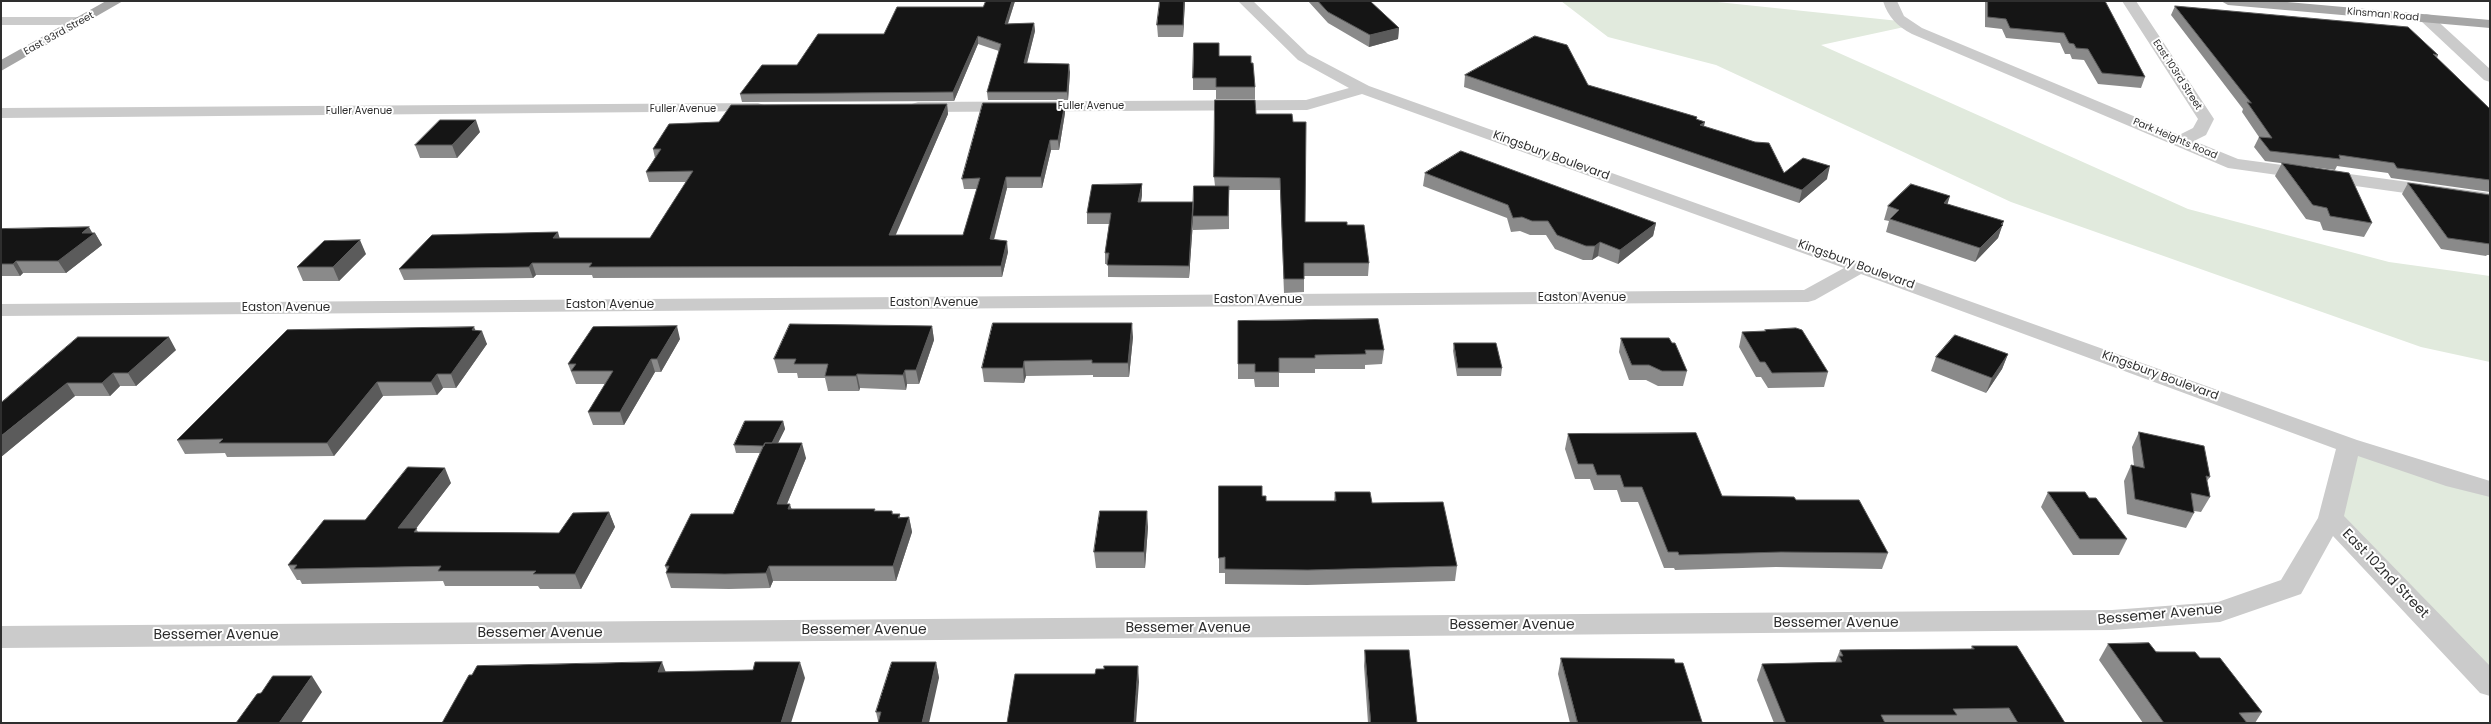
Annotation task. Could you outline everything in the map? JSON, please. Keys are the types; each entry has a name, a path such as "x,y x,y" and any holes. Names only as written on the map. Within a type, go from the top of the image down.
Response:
{"main road":[{"name":"East 93rd Street","path":"1,66 116,1"},
{"name":"Kinsman Road","path":"2228,1 2490,24"}],"street":[{"name":"Kingsbury Boulevard","path":"1245,1 1303,58 1363,89 1860,267 2348,445 2455,480 2490,489"},
{"name":"Park Heights Road","path":"1890,1 1892,12 1899,21 1917,31 2234,164 2490,199"},
{"name":"East 103rd Street","path":"2129,1 2206,119 2200,131 2180,142"},
{"path":"2426,18 2490,77"},
{"path":"1,21 81,21"},
{"name":"Fuller Avenue","path":"902,107 1307,105 1363,89"},
{"name":"Fuller Avenue","path":"1,113 774,108"},
{"name":"Easton Avenue","path":"1,310 1808,296 1860,267"},
{"path":"2331,518 2348,445"},
{"name":"Bessemer Avenue","path":"1,637 2112,620 2220,612 2291,587 2331,518"},
{"name":"East 102nd Street","path":"2331,518 2490,685"}],"shaded area":[{"path":"1561,1 1708,1 1899,21 1909,26 1821,45 2188,209 2389,262 2490,276 2490,362 2421,347 2011,202 1716,65 1608,37"},
{"path":"2349,445 2490,489 2490,685 2331,518"}],"building":[{"path":"986,1 1012,1 1005,24 1034,23 1024,63 1069,64 1067,92 987,92 1001,44 978,36 953,92 740,94 762,65 797,65 818,34 884,34 897,7 983,7"},
{"path":"1160,1 1184,1 1183,25 1157,25"},
{"path":"1318,1 1370,1 1399,28 1370,35 1328,12"},
{"path":"1988,1 2105,1 2145,77 2102,73 2088,49 2076,48 2074,44 2069,43 2064,33 2010,28 2006,19 1988,17"},
{"path":"2175,6 2408,27 2438,55 2433,54 2490,109 2490,180 2397,168 2394,163 2339,155 2340,159 2270,151 2259,137 2272,138 2247,102 2251,103"},
{"path":"1535,36 1567,45 1588,85 1697,117 1696,119 1705,122 1700,125 1755,142 1769,143 1784,173 1803,158 1830,166 1802,190 1465,75"},
{"path":"1194,43 1219,43 1219,56 1251,56 1255,87 1216,87 1216,78 1193,78"},
{"path":"1215,100 1255,100 1256,114 1292,114 1293,122 1306,122 1305,222 1347,222 1347,225 1364,225 1369,263 1304,263 1304,279 1284,279 1280,178 1214,177"},
{"path":"983,103 1065,103 1058,140 1050,140 1041,177 1006,177 990,239 1007,241 1001,266 589,267 592,263 532,263 529,267 399,269 432,235 558,232 553,238 650,238 693,171 646,172 661,149 653,149 669,124 719,122 731,105 947,104 889,235 963,235 980,178 962,179"},
{"path":"440,120 476,120 452,145 415,145"},
{"path":"1461,151 1656,223 1620,250 1600,242 1595,246 1586,246 1557,235 1548,221 1532,221 1522,217 1513,218 1508,205 1425,173"},
{"path":"2282,163 2349,173 2372,223 2330,216 2327,208 2313,205"},
{"path":"2408,183 2490,195 2490,244 2448,238"},
{"path":"1142,184 1138,202 1193,202 1189,266 1107,265 1109,253 1105,253 1111,213 1087,213 1092,185"},
{"path":"1911,184 1950,196 1944,203 2004,221 2001,224 2003,225 1980,248 1890,219 1899,210 1888,206"},
{"path":"1194,186 1229,186 1228,216 1193,216"},
{"path":"89,227 82,233 95,233 58,261 16,261 13,264 1,264 1,229"},
{"path":"360,240 333,267 297,267 324,241"},
{"path":"1378,319 1384,350 1365,350 1366,354 1315,355 1315,358 1279,358 1279,372 1255,372 1255,364 1238,364 1238,321"},
{"path":"993,323 1132,323 1128,363 1092,363 1092,360 1024,361 1023,368 982,368"},
{"path":"790,324 932,326 916,370 905,370 903,375 857,374 856,376 825,376 828,364 794,364 796,359 774,359"},
{"path":"677,326 657,359 651,359 620,412 588,412 613,371 571,371 576,364 568,364 593,327"},
{"path":"474,327 472,330 482,331 451,374 437,374 431,382 377,382 327,443 219,443 223,439 177,440 287,330"},
{"path":"1796,328 1802,330 1828,372 1772,373 1765,362 1760,362 1742,332"},
{"path":"1955,335 2008,354 1992,378 1936,357"},
{"path":"78,337 169,337 128,373 113,373 102,383 67,383 1,436 1,403"},
{"path":"1621,338 1669,338 1672,343 1675,343 1687,371 1662,371 1649,365 1632,365"},
{"path":"1454,343 1496,343 1502,368 1458,368"},
{"path":"745,421 783,421 772,443 765,443 764,446 734,445"},
{"path":"2139,432 2204,446 2210,477 2206,476 2210,497 2191,493 2194,513 2135,499 2131,465 2144,468"},
{"path":"1696,433 1722,496 1794,497 1796,500 1859,500 1888,553 1781,552 1679,555 1678,552 1668,552 1642,487 1624,487 1620,475 1597,475 1593,464 1578,464 1568,434"},
{"path":"765,443 802,443 777,504 790,504 788,509 875,509 874,511 892,511 892,514 900,514 898,518 909,517 893,566 769,566 766,573 666,573 669,566 665,566 691,514 733,514"},
{"path":"408,467 445,468 398,528 417,528 414,532 559,533 573,513 609,512 575,574 533,574 536,571 438,571 441,566 294,569 297,565 288,565 324,520 365,520"},
{"path":"1219,486 1262,486 1262,496 1266,496 1266,501 1336,501 1335,492 1370,492 1372,503 1443,502 1457,566 1308,570 1225,569 1225,557 1219,558"},
{"path":"2048,492 2085,492 2089,498 2096,498 2127,539 2080,539"},
{"path":"1100,511 1147,511 1144,552 1094,552"},
{"path":"2149,643 2156,652 2195,652 2200,658 2220,658 2262,712 2239,713 2247,723 2164,723 2108,644"},
{"path":"1972,646 2017,646 2065,723 2018,723 2009,708 1953,709 1957,715 1881,715 1885,723 1786,723 1762,664 1842,662 1839,656 1843,656 1840,650 1974,649"},
{"path":"1365,650 1409,650 1417,723 1371,723"},
{"path":"1561,658 1674,659 1675,663 1683,663 1702,722 1578,723"},
{"path":"662,662 658,672 753,670 755,662 800,662 781,723 442,723 469,675 472,675 477,666"},
{"path":"892,662 936,662 922,723 878,723 881,712 876,712"},
{"path":"1104,666 1138,666 1134,723 1007,723 1015,674 1095,674 1096,669 1104,669"},
{"path":"273,676 312,676 279,723 236,723 257,694 261,693"}]}
